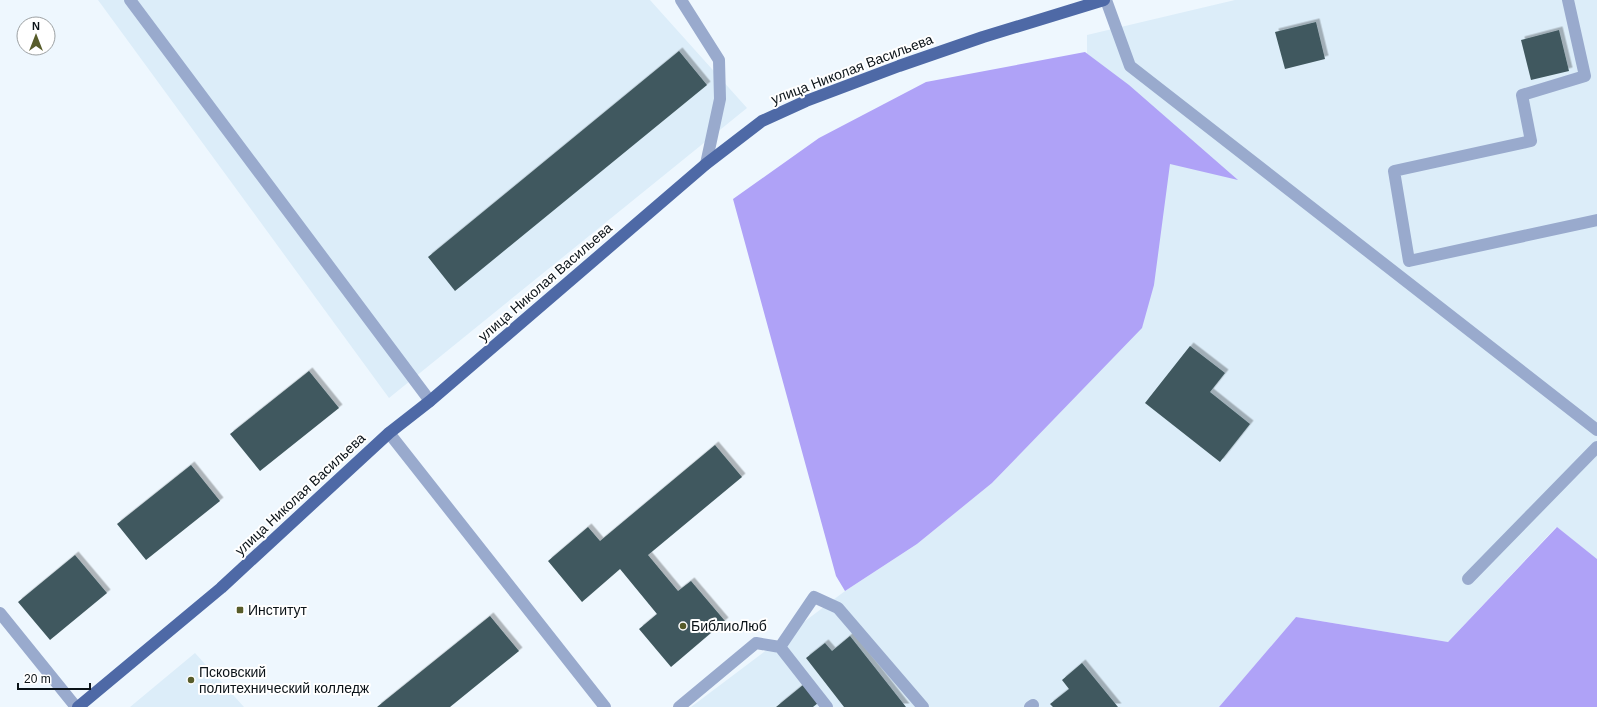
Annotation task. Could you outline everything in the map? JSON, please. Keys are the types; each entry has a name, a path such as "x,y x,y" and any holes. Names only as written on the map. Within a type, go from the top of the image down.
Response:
{"main road":[{"name":"улица Николая Васильева","path":"77,707 221,588 389,433 430,401 706,164 762,120 806,101 899,66 984,37 1105,0"}],"street":[{"path":"130,0 430,401"},
{"path":"682,0 719,60 720,99 706,164"},
{"path":"1105,0 1130,66 1597,430"},
{"path":"1568,0 1585,76 1522,95 1531,141 1394,172 1409,261 1597,220"},
{"path":"389,433 605,707"},
{"path":"1468,579 1597,448"},
{"path":"780,648 814,596 838,608 923,707"},
{"path":"0,613 77,707"},
{"path":"679,707 756,643 780,648 827,707"}],"shaded area":[{"path":"98,0 650,0 747,108 389,398"},
{"path":"1235,0 1597,0 1597,559 1556,527 1448,642 1296,617 1219,707 691,707 845,591 917,544 992,483 1088,383 1087,35"},
{"path":"1085,52 1129,85 1238,180 1170,164 1154,285 1142,328 992,483 917,544 845,591 836,576 733,199 819,138 926,82"},
{"path":"1557,527 1597,559 1597,707 1219,707 1296,617 1448,642"},
{"name":"Псковский политехнический колледж","path":"195,653 244,707 130,707"}],"building":[{"path":"1316,22 1325,59 1285,69 1275,32"},
{"path":"1559,30 1569,71 1531,80 1521,40"},
{"path":"679,51 707,85 455,291 428,257"},
{"path":"1190,346 1225,373 1210,392 1250,424 1220,462 1145,403"},
{"path":"309,371 339,408 260,471 230,434"},
{"path":"715,445 742,477 648,555 678,591 691,581 725,621 671,667 639,629 657,614 620,569 582,602 548,561 588,527 600,541"},
{"path":"191,465 220,501 146,560 117,524"},
{"path":"75,555 107,593 50,640 18,602"},
{"path":"490,616 519,651 450,707 377,707"},
{"path":"850,636 906,707 844,707 806,658 825,643 832,651"},
{"path":"1082,663 1118,707 1053,707 1050,704 1069,689 1062,680"},
{"path":"803,685 818,703 813,707 776,707"}],"place":[{"name":"Институт","path":"240,610"},
{"name":"БиблиоЛюб","path":"683,626"},
{"name":"Псковский политехнический колледж","path":"191,680"}]}
